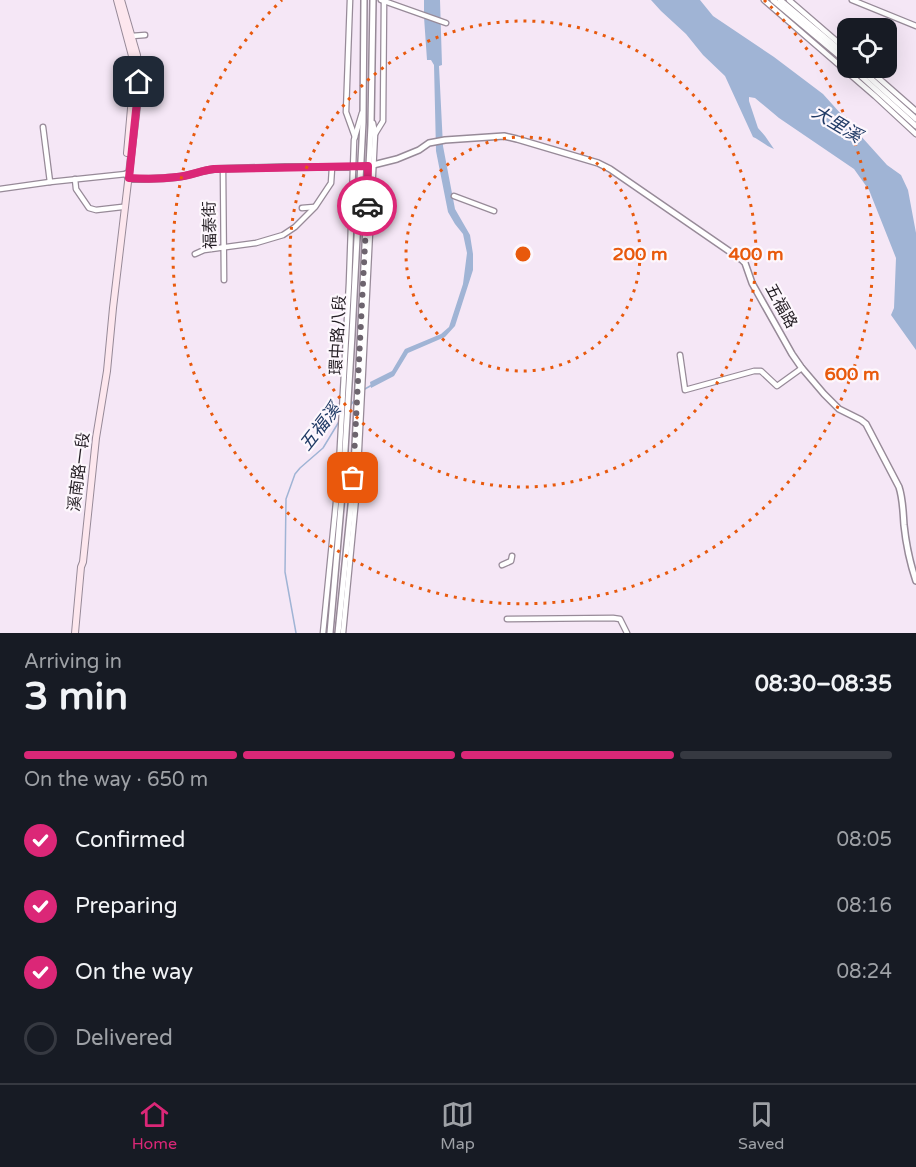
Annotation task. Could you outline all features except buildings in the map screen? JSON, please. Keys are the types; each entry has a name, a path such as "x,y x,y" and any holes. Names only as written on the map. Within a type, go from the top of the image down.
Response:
{"main road":[{"name":"溪南路一段","path":"75,633 96,438 114,315 127,176 132,56 129,34 119,0"}],"street":[{"name":"環中路八段","path":"323,633 340,484 341,432 348,395 357,167 355,137 346,112 350,0"},
{"name":"環中路八段","path":"330,633 345,410 350,241 363,111 364,0"},
{"name":"環中路八段","path":"343,633 361,382 371,166 373,0"},
{"path":"383,0 446,23"},
{"name":"環中路八段","path":"375,134 383,120 383,0"},
{"path":"764,0 916,118"},
{"path":"773,0 837,54"},
{"path":"780,0 837,48"},
{"path":"789,0 837,41"},
{"path":"852,0 916,26"},
{"path":"129,34 145,35"},
{"path":"865,78 916,111"},
{"path":"869,78 916,126"},
{"path":"873,78 916,134"},
{"name":"環中路八段","path":"355,137 363,111"},
{"name":"環中路八段","path":"371,111 375,134 371,166"},
{"path":"43,127 50,182"},
{"name":"五福路","path":"371,166 397,159 432,142 504,136 517,139 610,169 742,260 752,282 802,368 839,409 861,420 870,431 899,487 912,571 916,581"},
{"path":"0,189 75,179 127,176 177,177 205,170 371,166"},
{"path":"195,254 204,250 256,243 283,235 295,227 315,207 331,183 332,168"},
{"name":"福泰街","path":"223,169 224,280"},
{"path":"75,179 76,189 88,208 96,210 123,205"},
{"path":"454,196 494,211"},
{"path":"302,208 315,207"},
{"path":"680,355 685,390 754,371 761,371 777,386 802,368"},
{"path":"340,484 355,484"},
{"name":"環中路八段","path":"338,633 355,484"},
{"path":"502,565 511,561 512,556"},
{"path":"507,619 613,618 620,619 627,633"}],"water":[{"path":"424,0 440,0 442,65 439,66 443,146 455,209 470,235 473,270 455,326 445,337 408,353 394,376 371,388 370,382 392,371 405,349 441,334 449,327 463,284 467,253 463,234 448,212 436,151 434,65 431,60 427,60"},
{"name":"大里溪","path":"651,0 700,0 713,16 774,57 823,94 887,165 901,175 908,190 916,233 916,350 891,315 894,308 896,258 869,190 854,169 779,118 755,98 749,97 758,128 774,149 753,137 725,76"}],"waterway":[{"name":"五福溪","path":"363,390 372,385"},
{"name":"五福溪","path":"350,406 356,398"},
{"name":"五福溪","path":"296,633 285,572 286,499 295,474 323,448 340,420"}],"way so far":[{"path":"353,478 367,206"}],"route":[{"path":"139,82 129,178 177,177 214,169 368,166 367,206"}]}
